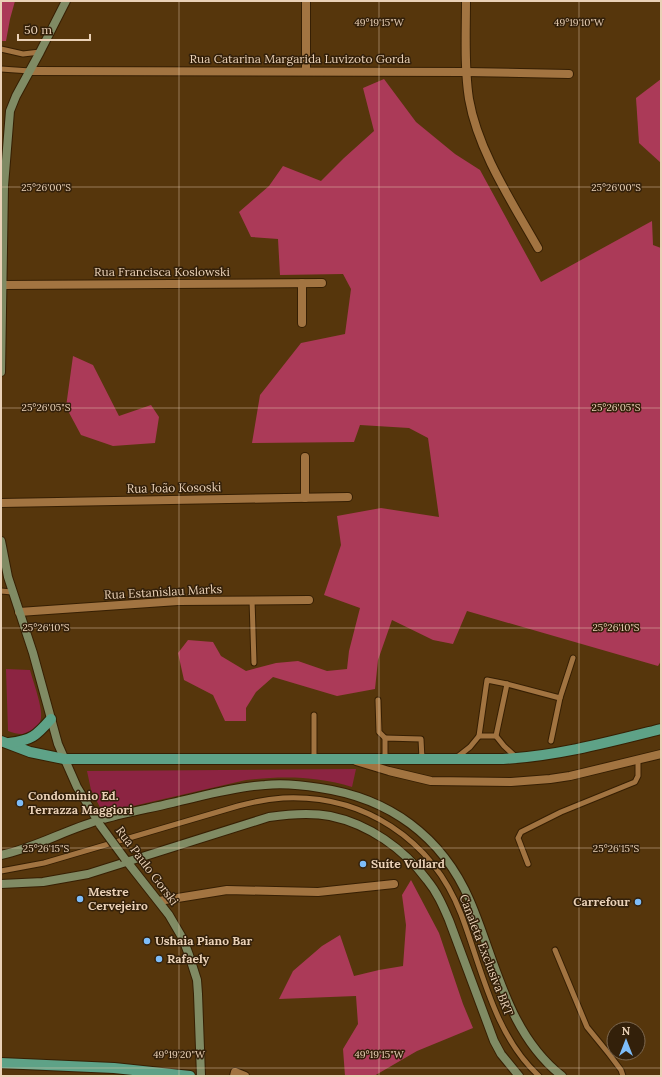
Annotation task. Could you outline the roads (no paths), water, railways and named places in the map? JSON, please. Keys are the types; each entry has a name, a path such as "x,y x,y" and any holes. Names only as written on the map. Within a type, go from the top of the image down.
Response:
{"main road":[{"path":"4,742 22,742 32,738 39,733 51,719"},
{"path":"4,742 30,752 64,759 518,758 562,753 661,729"},
{"path":"1,1062 114,1068 190,1076"}],"street":[{"path":"1,372 4,186 8,122 12,103 66,1"},
{"path":"306,1 306,71"},
{"path":"466,1 466,72 469,100 480,137 498,175 538,248"},
{"name":"Rua Catarina Margarida Luvizoto Gorda","path":"30,71 306,71 569,74"},
{"path":"302,283 302,323"},
{"name":"Rua Francisca Koslowski","path":"2,285 322,283"},
{"path":"305,457 305,498"},
{"name":"Rua João Kososki","path":"1,503 348,497"},
{"name":"Rua Paulo Gorski","path":"1,541 4,561 12,592 37,664 51,719 64,759 77,787 99,823 126,861 169,915 183,939 189,955 197,980 201,1076"},
{"name":"Rua Estanislau Marks","path":"19,612 178,601 309,600"},
{"path":"351,759 411,777 430,781 511,782 570,776 661,754"},
{"path":"1,855 99,823 233,789 288,784 346,793 374,802 394,812 421,831 438,848 452,867 471,903 515,1019 538,1053 562,1076"},
{"path":"1,884 59,880 88,874 253,821 288,814 330,816 352,822 371,830 388,842 417,867 428,881 441,901 449,920 494,1041 501,1054 519,1076"},
{"path":"159,902 227,890 324,892 394,884"},
{"path":"234,1076 236,1072 245,1076"}],"lane":[{"path":"1,49 23,54 40,52"},
{"path":"1,69 30,71"},
{"path":"1,591 12,592"},
{"path":"252,600 254,663"},
{"path":"551,741 560,698 573,658"},
{"path":"455,759 470,747 479,736 487,680 560,698"},
{"path":"496,736 507,684"},
{"path":"378,700 379,732 385,738 421,739 422,759"},
{"path":"314,715 314,759"},
{"path":"479,736 496,736"},
{"path":"496,736 504,746 518,758"},
{"path":"385,738 385,759"},
{"path":"528,864 518,838 521,832 561,812 635,782 638,776 638,760"},
{"name":"Canaleta Exclusiva BRT","path":"1,871 44,863 258,801 283,798 307,799 336,803 362,811 384,821 400,832 418,848 444,880 454,897 461,914 500,1021 522,1057 539,1076"},
{"path":"555,950 587,1027 613,1059 621,1070 623,1076"}],"place":[{"name":"Condomínio Ed. Terrazza Maggiori","path":"20,803"},
{"name":"Suíte Vollard","path":"363,864"},
{"name":"Mestre Cervejeiro","path":"80,899"},
{"name":"Carrefour","path":"638,902"},
{"name":"Ushaia Piano Bar","path":"147,941"},
{"name":"Rafaely","path":"159,959"}]}
